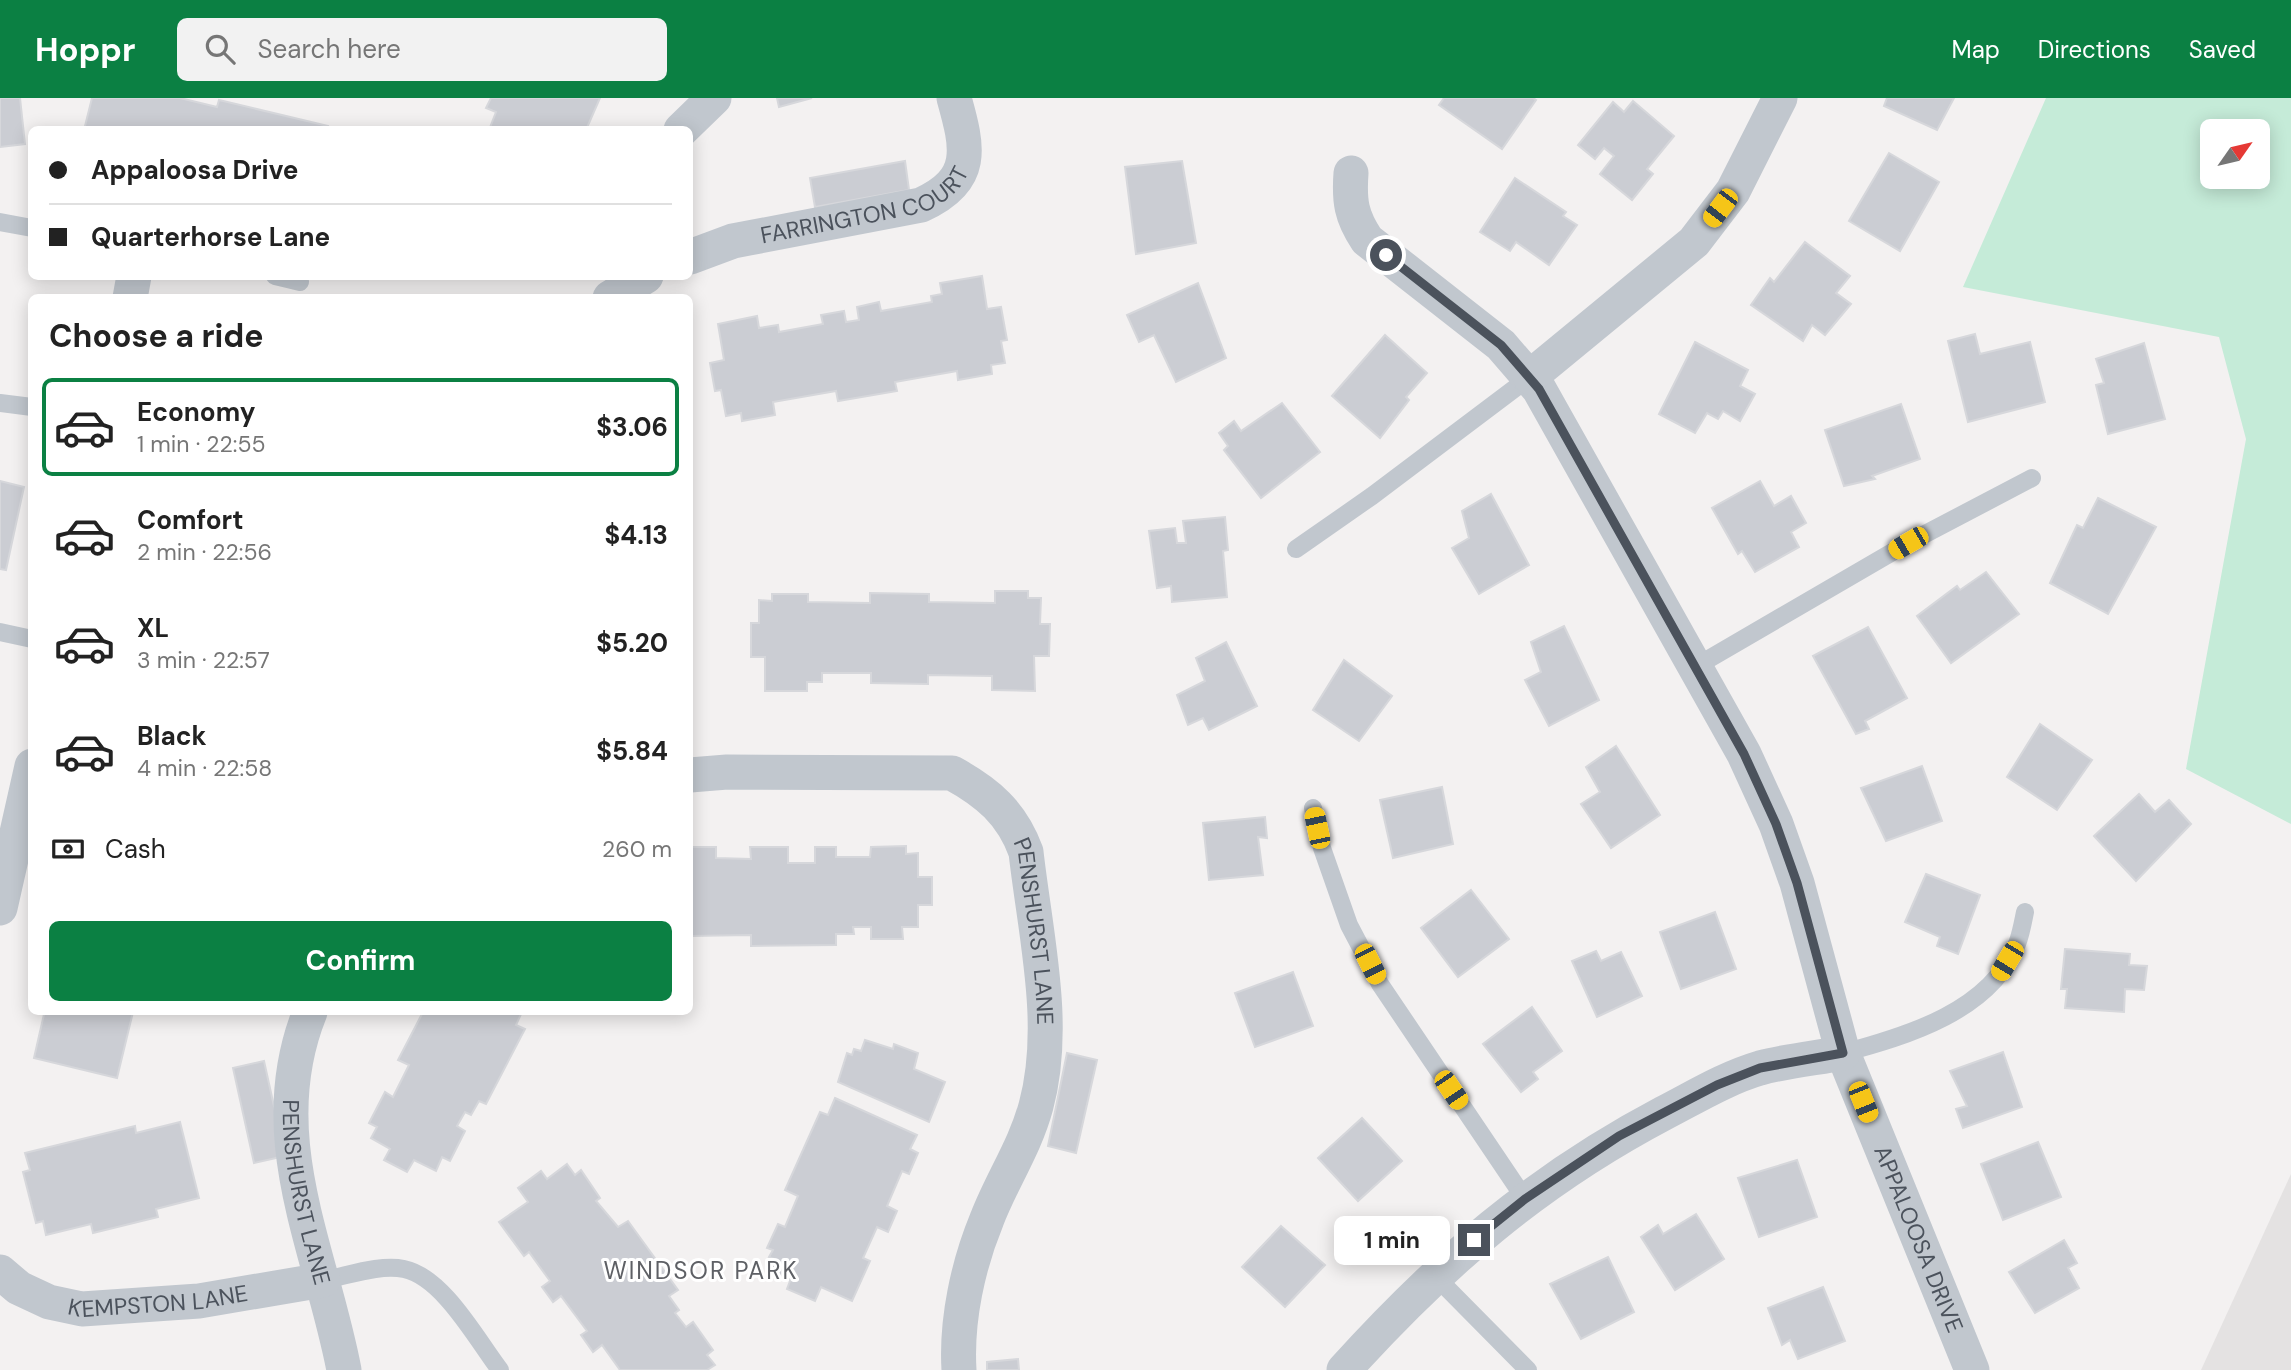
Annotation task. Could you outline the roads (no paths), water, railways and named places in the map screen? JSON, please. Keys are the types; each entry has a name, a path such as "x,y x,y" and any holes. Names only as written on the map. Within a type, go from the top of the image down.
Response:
{"street":[{"path":"685,126 714,98"},
{"name":"FARRINGTON COURT","path":"693,256 733,241 921,205 941,196 957,180 965,160 966,142 954,98"},
{"path":"1530,377 1694,242 1732,191 1780,98"},
{"name":"APPALOOSA DRIVE","path":"1351,173 1349,202 1354,220 1367,240 1501,345 1530,377 1744,754 1776,824 1797,883 1843,1053 1972,1370"},
{"path":"617,294 639,280"},
{"name":"PENSHURST LANE","path":"693,775 727,772 952,773 981,789 997,804 1022,839 1026,852 1043,999 1044,1054 1037,1105 1021,1153 987,1218 970,1269 960,1323 959,1370"},
{"path":"1,901 28,783"},
{"name":"PENSHURST LANE","path":"309,1015 295,1068 290,1132 298,1196 323,1280 344,1370"},
{"path":"1344,1370 1434,1275 1525,1199 1619,1136 1717,1085 1760,1068 1843,1053"},
{"name":"KEMPSTON LANE","path":"3,1282 49,1302 82,1309 199,1301 323,1280"}],"lane":[{"path":"0,222 28,227"},
{"path":"292,280 300,282"},
{"path":"1296,549 1372,496 1530,377"},
{"path":"0,403 28,406"},
{"path":"1695,667 1908,543 2032,478"},
{"path":"0,632 28,638"},
{"path":"1313,808 1322,848 1349,925 1380,984 1525,1199"},
{"path":"1843,1053 1937,1020 1973,1001 1997,978 2017,944 2025,912"},
{"path":"323,1280 390,1269 421,1275 437,1286 500,1370"},
{"path":"1434,1275 1528,1370"}],"district":[{"name":"WINDSOR PARK","path":"701,1270"}]}
